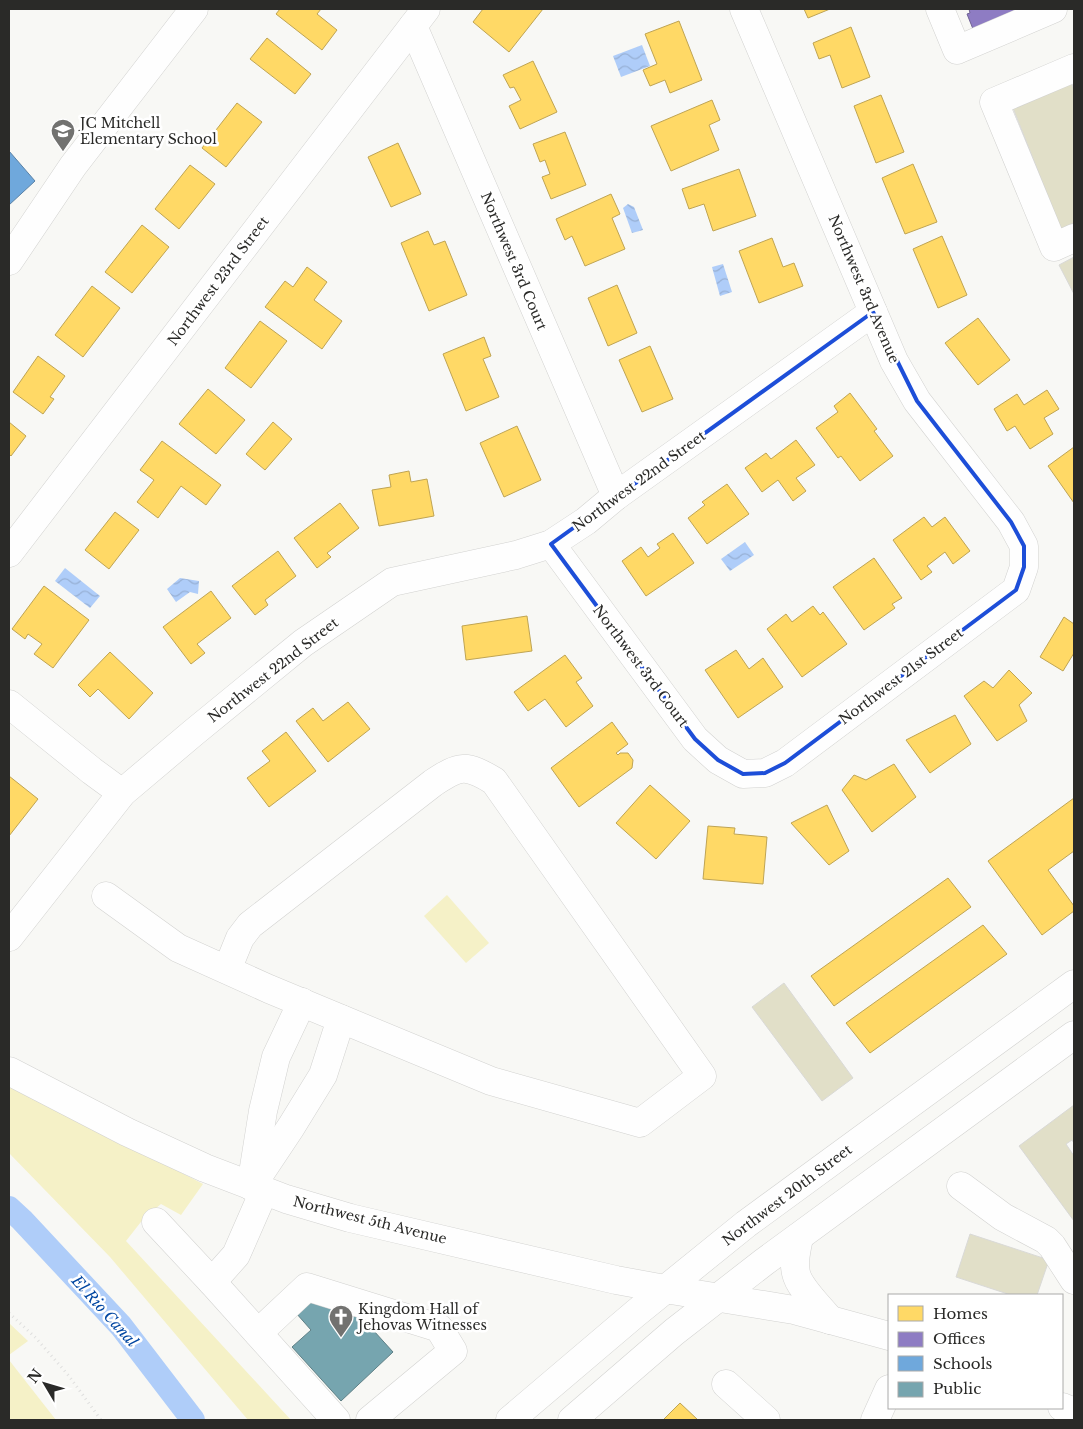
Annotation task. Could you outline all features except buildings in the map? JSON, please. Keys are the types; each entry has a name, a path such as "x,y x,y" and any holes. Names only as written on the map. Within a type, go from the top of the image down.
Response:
{"street":[{"path":"9,261 73,166 194,9"},
{"name":"Northwest 3rd Avenue","path":"744,9 894,361 917,401 1011,522 1024,546"},
{"path":"940,9 957,50 1052,9"},
{"name":"Northwest 3rd Court","path":"420,17 616,496"},
{"name":"Northwest 23rd Street","path":"9,553 420,17"},
{"path":"1074,68 994,102 1054,247 1074,238"},
{"name":"Northwest 22nd Street","path":"9,937 122,793 303,643 392,582 516,555 551,544 586,521 616,496 873,312"},
{"name":"Northwest 3rd Court","path":"551,544 695,739 718,760 743,774"},
{"name":"Northwest 21st Street","path":"743,774 765,773 785,764 1016,590 1024,567 1024,546"},
{"path":"9,704 122,793"},
{"path":"106,896 178,948 227,970 341,1019 491,1081 640,1123 702,1076 494,781 478,771 461,769 449,773 433,783 250,925 240,938 227,970"},
{"name":"Northwest 20th Street","path":"510,1420 665,1289 746,1224 1074,984"},
{"path":"258,1188 264,1111 276,1057 302,1002"},
{"path":"212,1282 236,1255 258,1188 291,1127 323,1075 341,1019"},
{"path":"572,1420 674,1332 719,1297 1074,1035"},
{"name":"Northwest 5th Avenue","path":"9,1071 127,1132 205,1168 286,1199 350,1218 606,1278 794,1310 888,1336"},
{"path":"961,1186 1002,1217 1046,1240 1074,1280"},
{"path":"156,1222 336,1420"},
{"path":"799,1238 795,1264 796,1274 802,1286 830,1320"},
{"path":"258,1333 307,1287 439,1328 453,1350 370,1420"},
{"path":"726,1384 766,1420"},
{"path":"875,1420 888,1391"}],"path":[{"path":"9,1313 36,1338 69,1376 101,1420"}],"highlighted area":[{"path":"873,312 917,401 1011,522 1024,546 1024,567 1016,590 785,763 765,773 743,774 718,760 695,739 551,544"}],"shaded area":[{"path":"447,895 489,943 466,963 424,916"},
{"path":"9,1083 203,1184 181,1215 161,1204 144,1218 126,1241 291,1420 248,1420 110,1257 9,1153"},
{"path":"9,1323 28,1341 9,1355"},
{"path":"9,1360 56,1420 9,1420"}],"water":[{"path":"642,45 650,66 621,77 613,56"},
{"path":"628,204 634,207 643,230 632,233 623,208"},
{"path":"723,264 732,292 720,296 712,267"},
{"path":"745,542 754,555 730,571 721,559"},
{"path":"65,568 100,596 90,608 55,581"},
{"path":"180,578 199,581 198,594 190,592 176,602 167,589"}],"waterway":[{"name":"El Rio Canal","path":"9,1208 121,1326 193,1420"}],"place":[{"name":"JC Mitchell Elementary School","path":"63,152"},
{"name":"Kingdom Hall of Jehovas Witnesses","path":"341,1338"}]}
